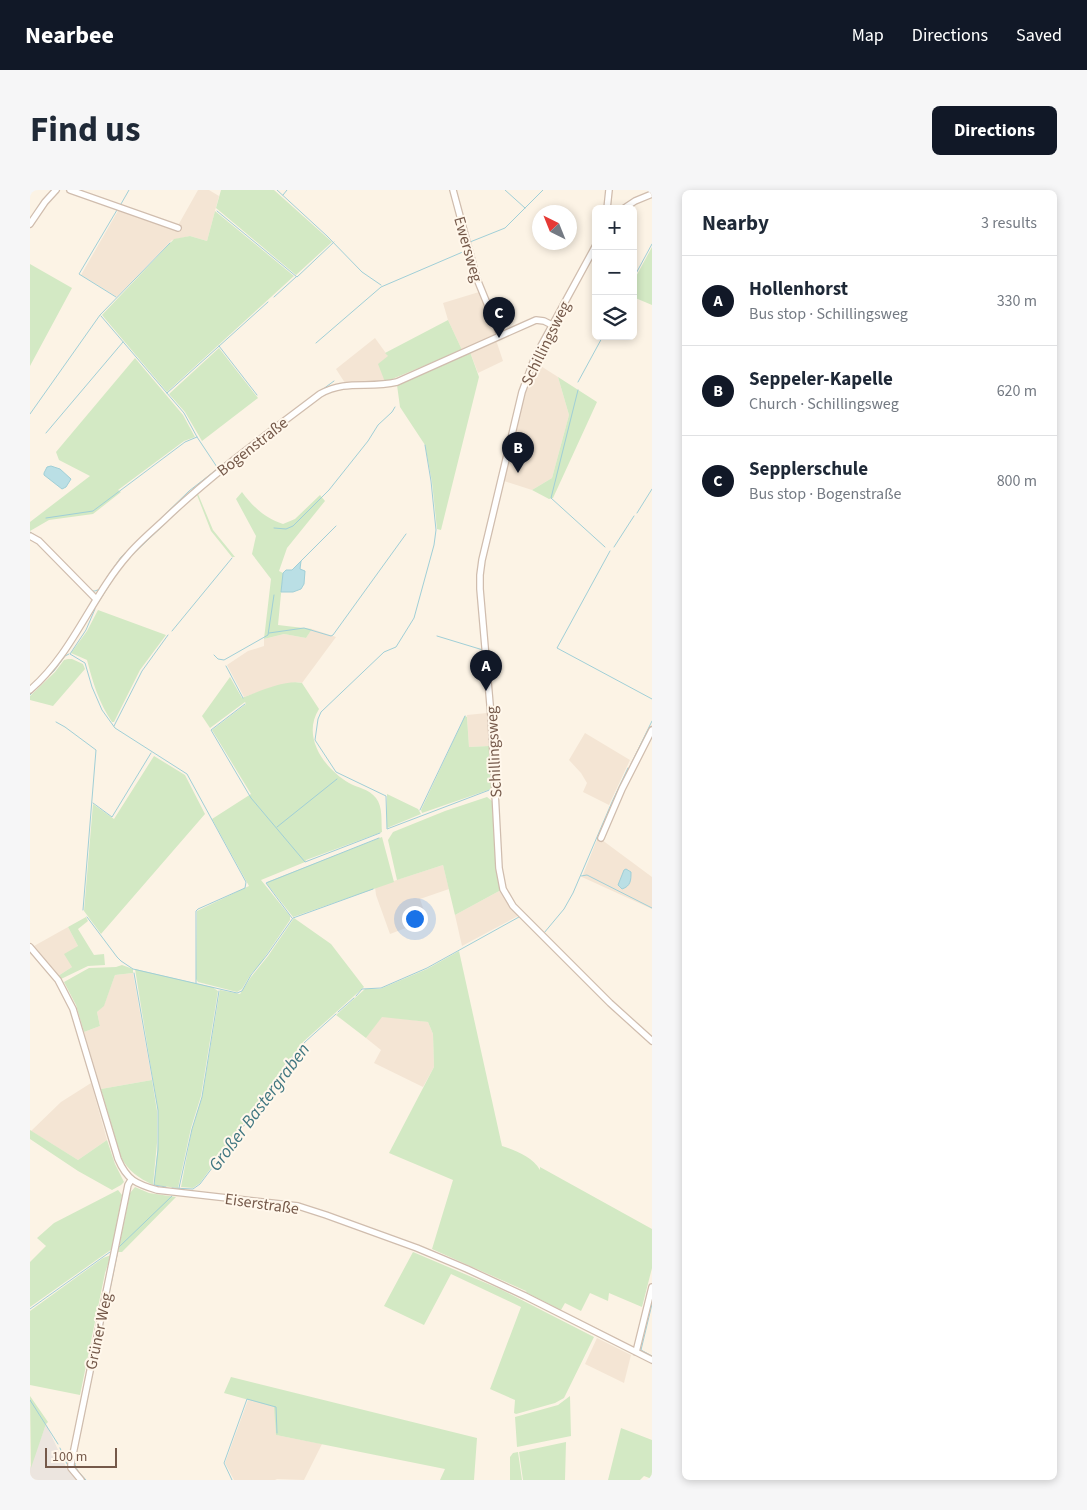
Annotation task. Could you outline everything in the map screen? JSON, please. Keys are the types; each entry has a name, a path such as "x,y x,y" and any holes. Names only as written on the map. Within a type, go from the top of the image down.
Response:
{"street":[{"path":"30,224 56,190"},
{"path":"70,190 178,228"},
{"name":"Ewersweg","path":"453,190 477,279 500,335"},
{"path":"607,205 608,190"},
{"path":"628,205 635,200 652,194"},
{"name":"Schillingsweg","path":"593,250 535,357 522,392 480,575 492,716 499,868 503,889 513,906 610,1003 652,1040"},
{"name":"Bogenstraße","path":"30,690 52,669 96,599 130,552 195,490 320,394 340,385 377,386 397,382 536,320 552,325"},
{"path":"30,536 44,546 96,599"},
{"path":"602,838 622,789 652,730"},
{"path":"30,947 58,980 73,1009 118,1159 123,1171 131,1180"},
{"name":"Eiserstraße","path":"131,1180 142,1186 157,1190 298,1206 326,1215 417,1248 467,1269 652,1360"},
{"name":"Grüner Weg","path":"81,1480 71,1468 71,1464 128,1185 131,1180"},
{"path":"636,1352 652,1287"}],"shaded area":[{"path":"198,190 209,190 219,196 207,241 190,236 172,240 117,297 81,275 119,209 176,229"},
{"path":"479,292 496,332 493,336 462,350 448,320 443,303"},
{"path":"375,338 388,356 385,382 345,383 336,369"},
{"path":"496,340 503,361 478,373 470,352"},
{"path":"536,363 558,377 569,415 552,478 532,490 504,481 524,392"},
{"path":"312,629 336,637 302,683 277,686 244,697 227,665 248,651 264,646 264,639 284,634 306,638"},
{"path":"487,713 489,746 469,747 467,715"},
{"path":"585,733 630,760 609,805 583,792 587,783 569,760"},
{"path":"598,837 652,877 652,909 582,877"},
{"path":"443,865 449,889 420,899 427,920 390,934 375,887"},
{"path":"501,890 518,916 462,946 455,915"},
{"path":"68,927 78,946 72,967 58,976 34,946"},
{"path":"133,973 152,1080 101,1089 84,1032 100,1026 97,1012 104,1005 115,975"},
{"path":"382,1016 428,1022 433,1034 434,1067 423,1087 374,1063 381,1050 366,1038"},
{"path":"91,1083 107,1140 78,1160 31,1131 61,1102"},
{"path":"597,1338 631,1355 624,1383 585,1364"},
{"path":"248,1400 275,1407 276,1435 322,1444 304,1480 234,1480 225,1463"},
{"path":"46,1424 67,1469 76,1480 30,1480 30,1468"}],"green space":[{"path":"221,190 274,190 332,242 296,275 216,208"},
{"path":"215,211 294,276 167,392 102,315 174,239 190,236 207,241"},
{"path":"652,247 652,305 637,299 637,275"},
{"path":"30,264 72,288 30,366"},
{"path":"448,320 462,350 385,382 378,364 388,356 385,353"},
{"path":"219,348 258,398 202,441 185,412 169,394"},
{"path":"470,352 479,377 441,530 437,529 432,482 425,445 400,407 397,385"},
{"path":"135,358 183,415 195,437 184,441 118,490 121,492 93,514 49,520 30,531 30,522 90,476 59,460 56,452"},
{"path":"558,377 597,402 553,498 549,499 532,490 552,478 569,415"},
{"path":"242,492 260,511 271,519 283,524 295,519 320,495 325,501 287,548 279,571 283,573 278,625 312,629 306,638 284,634 264,639 271,579 252,554 256,536 236,499"},
{"path":"198,494 213,530 235,557 232,557 211,531"},
{"path":"98,610 166,635 140,670 114,722 107,715 100,700 87,660 71,653 87,631"},
{"path":"68,659 83,664 85,669 53,706 30,700 30,696 55,672 64,660"},
{"path":"230,677 242,698 280,684 302,683 319,709 314,720 313,730 314,741 318,751 324,761 340,777 376,798 381,810 382,832 306,860 261,880 290,916 290,920 242,989 237,992 198,982 196,979 197,911 249,886 212,819 251,794 212,730 246,704 245,702 210,728 202,716"},
{"path":"465,716 467,717 469,747 489,746 491,789 422,813 421,810"},
{"path":"154,756 185,775 205,814 101,934 84,911 93,804 114,819"},
{"path":"387,794 418,809 421,814 387,828"},
{"path":"487,797 492,801 496,868 501,890 455,915 443,865 397,880 388,840 393,832 445,811"},
{"path":"382,837 394,882 293,917 267,884 267,882"},
{"path":"86,917 88,921 78,929 94,955 104,954 105,965 88,966 61,979 58,976 72,967 64,954 78,946 68,927"},
{"path":"294,918 331,944 364,987 303,1042 200,1183 193,1188 181,1187 192,1129 202,1097 220,990 240,994"},
{"path":"459,951 502,1146 533,1161 540,1170 540,1167 652,1229 652,1268 642,1307 609,1293 608,1301 590,1293 581,1311 565,1303 561,1310 526,1291 432,1249 453,1180 389,1153 434,1067 433,1034 428,1022 382,1017 366,1038 336,1015 365,989 380,989 427,969"},
{"path":"122,965 133,969 133,973 115,975 104,1006 97,1012 100,1026 84,1032 76,1005 64,982 89,968"},
{"path":"135,969 212,987 218,991 201,1096 191,1128 178,1188 154,1185 158,1144 158,1111"},
{"path":"152,1080 157,1111 157,1143 153,1185 134,1174 121,1157 101,1089"},
{"path":"30,1130 78,1160 107,1140 115,1164 124,1182 112,1190 78,1171 30,1139"},
{"path":"135,1187 149,1193 176,1197 122,1252 118,1252 130,1193"},
{"path":"118,1190 122,1195 112,1249 30,1307 30,1262 46,1246 37,1238 54,1223"},
{"path":"413,1252 500,1289 594,1337 564,1398 555,1403 516,1414 514,1413 515,1400 490,1389 521,1307 451,1274 424,1325 384,1306"},
{"path":"111,1255 105,1273 80,1395 30,1385 30,1311 103,1258"},
{"path":"231,1377 477,1438 474,1480 440,1480 445,1469 276,1435 274,1407 224,1393"},
{"path":"30,1396 48,1422 31,1468"},
{"path":"570,1396 571,1436 517,1447 515,1417 558,1405"},
{"path":"621,1428 652,1440 652,1479 644,1476 640,1480 608,1480"},
{"path":"566,1442 565,1480 523,1480 519,1452"},
{"path":"518,1452 522,1480 510,1480 510,1457 513,1453"}],"water":[{"path":"51,466 60,469 71,479 66,487 62,489 44,475 47,467"},
{"path":"301,561 300,569 305,571 304,584 301,589 293,592 281,592 283,573 286,570 292,570"},
{"path":"626,869 631,872 631,880 622,889 618,885"}],"waterway":[{"path":"121,204 129,190"},
{"path":"277,190 327,236 362,272 381,285"},
{"path":"283,195 287,190"},
{"path":"505,190 525,208"},
{"path":"470,242 505,228 543,190"},
{"path":"116,297 79,274 117,210"},
{"path":"217,211 297,277 334,242"},
{"path":"30,414 100,315 170,243"},
{"path":"637,272 652,244"},
{"path":"316,343 381,287 465,251"},
{"path":"274,297 296,277"},
{"path":"167,393 268,302"},
{"path":"101,316 184,413 217,467"},
{"path":"578,382 601,340"},
{"path":"46,433 123,342"},
{"path":"219,346 257,395"},
{"path":"319,392 334,381"},
{"path":"578,390 551,498 605,547"},
{"path":"274,528 286,529 293,526 329,490 368,441 378,425 395,407"},
{"path":"46,518 93,511 185,442 197,437"},
{"path":"107,577 121,557 189,491 248,445"},
{"path":"425,445 436,530 434,545 414,618 396,647 384,652 321,712 315,740 336,772 386,796 387,829 492,789"},
{"path":"205,487 220,475"},
{"path":"637,513 652,489"},
{"path":"130,557 190,500"},
{"path":"614,547 634,516"},
{"path":"301,561 336,526"},
{"path":"30,532 36,536"},
{"path":"269,633 304,628 333,635 406,534"},
{"path":"610,551 557,648 652,699"},
{"path":"172,631 232,558"},
{"path":"98,603 119,570"},
{"path":"92,591 100,589"},
{"path":"214,655 218,659 224,660 268,635 274,595"},
{"path":"95,609 86,630 70,654 85,663 92,687 102,710 115,728 187,774 246,882 245,888 196,911 196,983"},
{"path":"114,726 142,671 168,635"},
{"path":"437,636 483,650"},
{"path":"30,695 54,671 65,656 69,654"},
{"path":"226,666 243,698"},
{"path":"245,704 211,730 251,798 305,862 380,833"},
{"path":"420,810 465,716"},
{"name":"Großer Bastergraben","path":"631,764 652,721"},
{"path":"56,722 96,750 83,910"},
{"path":"93,803 112,817 151,753"},
{"name":"Großer Bastergraben","path":"544,933 564,909 573,893 628,768"},
{"path":"277,827 337,779"},
{"path":"292,918 266,883 379,838"},
{"path":"581,876 587,875 652,908"},
{"path":"87,917 117,957 133,969 237,993 242,991 251,975 293,918 373,889"},
{"name":"Großer Bastergraben","path":"525,915 539,929"},
{"name":"Großer Bastergraben","path":"356,996 362,989 381,988 427,968 519,917"},
{"path":"134,973 158,1110 158,1150 154,1185 166,1187"},
{"path":"179,1188 192,1129 202,1097 219,991"},
{"name":"Großer Bastergraben","path":"338,1012 354,998"},
{"name":"Großer Bastergraben","path":"172,1188 193,1189 200,1184 273,1087 292,1058 305,1042 336,1014"},
{"name":"Großer Bastergraben","path":"119,1247 172,1196"},
{"name":"Großer Bastergraben","path":"30,1309 110,1252"},
{"path":"76,1454 117,1255"},
{"path":"652,1304 641,1350 652,1356"},
{"path":"232,1480 224,1463 247,1399 276,1407 277,1433"},
{"path":"30,1400 58,1444"},
{"path":"60,1448 67,1464"},
{"path":"75,1458 76,1468 86,1480"}],"place":[{"name":"Sepplerschule","path":"499,338"},
{"name":"Seppeler-Kapelle","path":"518,473"},
{"name":"Hollenhorst","path":"486,691"}]}
